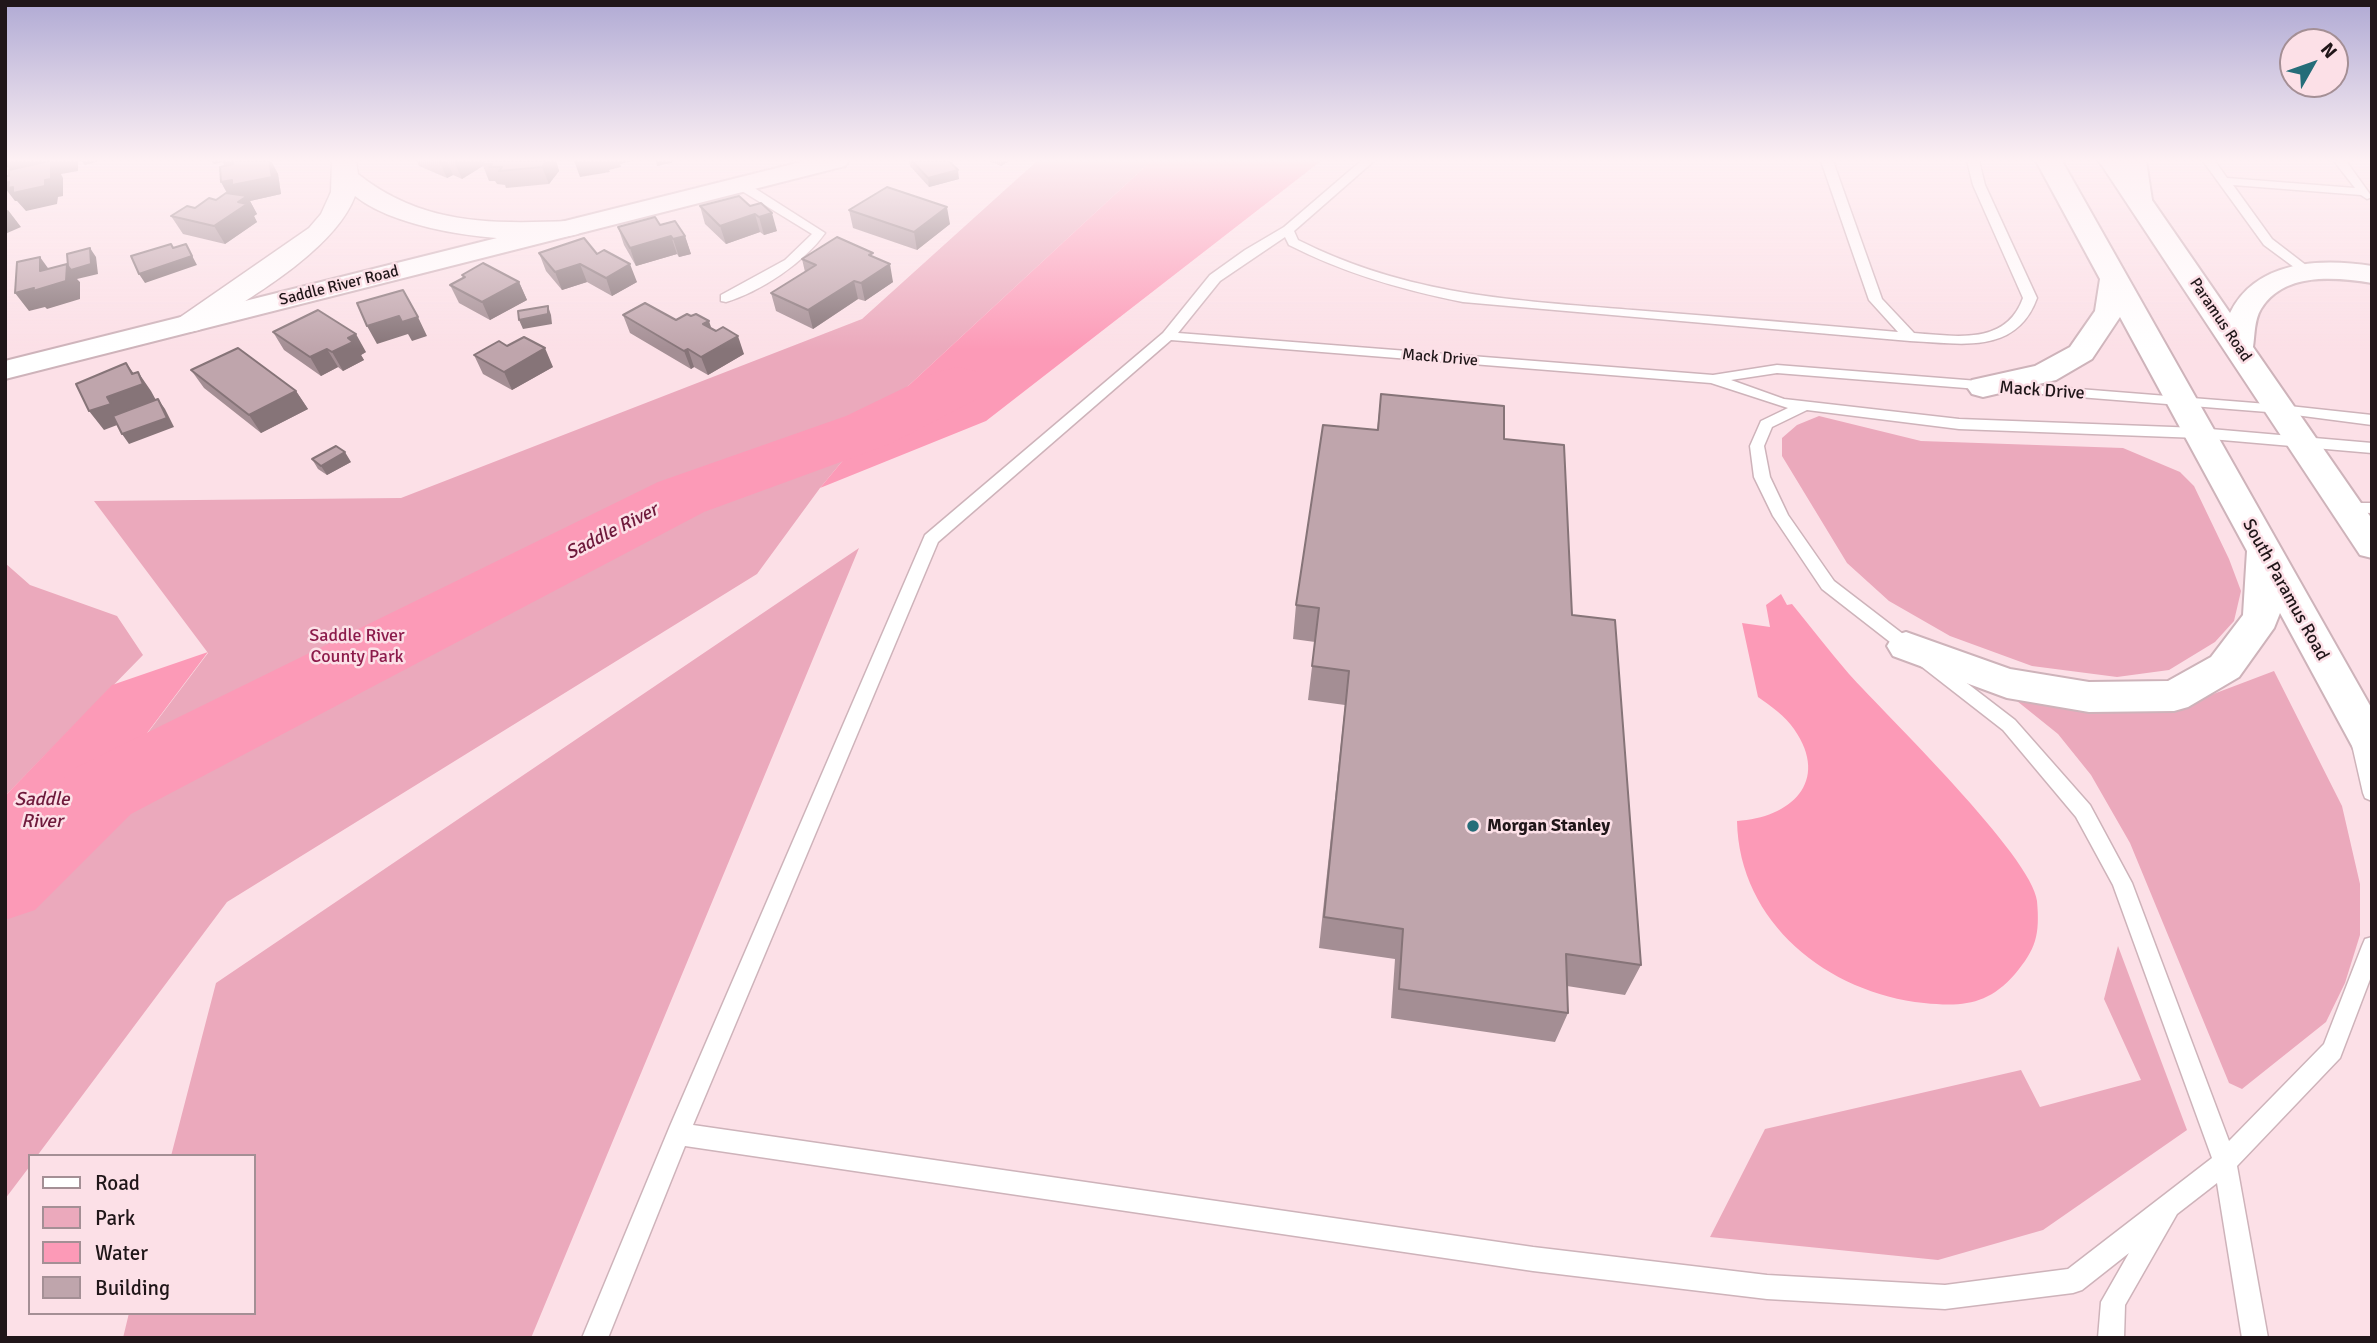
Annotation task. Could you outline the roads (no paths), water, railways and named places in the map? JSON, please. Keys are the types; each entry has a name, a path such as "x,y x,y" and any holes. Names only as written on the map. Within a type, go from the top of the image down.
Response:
{"main road":[{"name":"Saddle River Road","path":"5,370 590,224"},
{"path":"2084,224 2199,433"},
{"name":"Paramus Road","path":"2155,224 2302,444"},
{"path":"2238,346 2245,310 2264,289 2283,277 2333,270 2372,275"},
{"path":"1983,387 2045,373 2081,353 2110,312 2114,278"},
{"name":"South Paramus Road","path":"2199,433 2372,746"},
{"path":"2302,444 2359,508 2372,546"},
{"path":"1906,646 2007,683 2089,697 2174,696 2225,667 2261,618 2264,552"}],"street":[{"path":"189,324 229,299 310,239 326,224"},
{"path":"446,224 522,231 569,229"}],"lane":[{"path":"726,298 799,256 813,243 819,233 804,224"},
{"path":"595,1338 678,1134 931,539 1168,336 1215,278 1295,224"},
{"path":"1849,224 1876,300 1910,337"},
{"path":"1288,230 1293,242 1310,251 1440,295 1488,302 1785,324 1961,341 1999,334 2017,325 2030,298 1996,224"},
{"path":"2254,224 2268,242 2306,272"},
{"name":"Mack Drive","path":"1168,336 1713,379 1777,369 2280,409 2372,420"},
{"name":"Mack Drive","path":"1713,379 1782,403 1959,424 2199,433 2372,449"},
{"path":"1804,406 1766,424 1757,446 1762,477 1781,516 1828,585 2009,725 2083,811 2122,883 2225,1162 2255,1338"},
{"path":"2353,712 2372,793"},
{"path":"678,1134 1533,1259 1767,1287 1945,1297 2073,1281 2225,1162 2332,1051 2372,946"},
{"path":"2111,1338 2113,1302 2172,1204"}],"water":[{"path":"1083,224 1240,224 986,421 820,488 893,400"},
{"path":"1781,594 1787,605 1792,604 1849,674 1985,820 2029,880 2037,901 2038,913 2037,932 2032,949 2015,974 1984,998 1950,1005 1924,1003 1888,996 1855,985 1823,968 1795,946 1772,921 1754,891 1742,858 1737,821 1773,813 1788,805 1799,794 1806,781 1808,765 1804,748 1794,729 1758,697 1742,623 1770,627 1766,605"},
{"name":"Saddle River","path":"208,652 5,922 5,796 112,685"}],"waterway":[{"name":"Saddle River","path":"5,884 103,791 681,497 868,430 958,385"}],"place":[{"name":"Morgan Stanley","path":"1473,826"}],"park label":[{"name":"Saddle River County Park","path":"357,646"}]}
